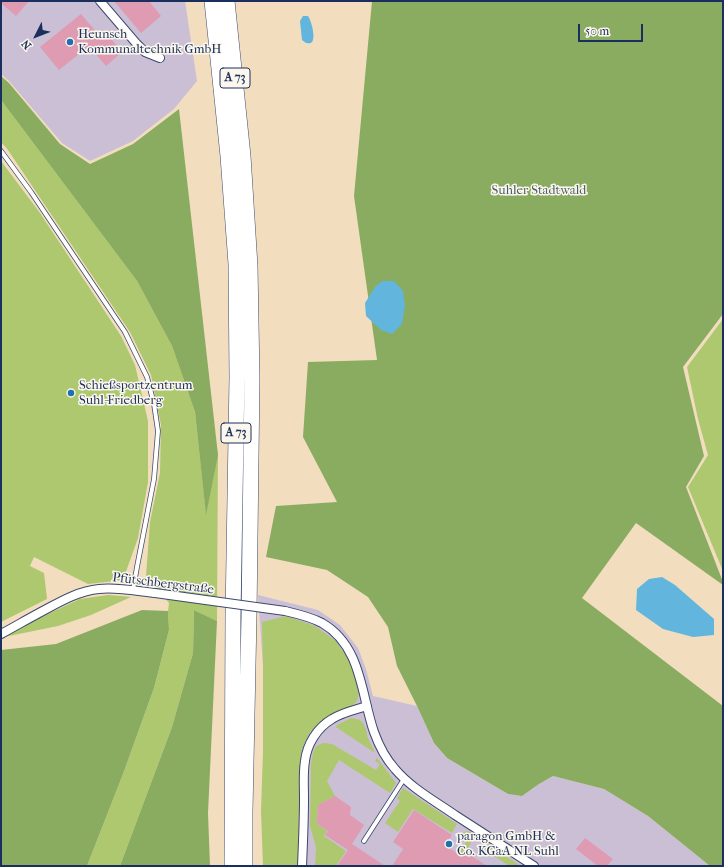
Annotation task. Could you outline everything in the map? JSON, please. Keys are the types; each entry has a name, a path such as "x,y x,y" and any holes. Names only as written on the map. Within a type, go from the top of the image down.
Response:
{"highway":[{"name":"A 73","path":"212,1 228,156 236,264 237,377 233,616 232,866"},
{"name":"A 73","path":"227,1 243,156 250,266 252,379 249,616 244,811 245,866"}],"street":[{"path":"100,1 145,52 160,58"},
{"name":"Pfütschbergstraße","path":"1,634 60,601 81,593 99,589 133,590 285,611 310,618 333,631 349,652 361,680 374,732 380,747 395,770 404,779 437,803 534,866"},
{"path":"302,866 304,832 304,762 307,750 313,738 332,719 367,706"}],"lane":[{"path":"1,151 31,192 125,332 147,377 154,404 158,431 154,480 133,590"},
{"path":"364,841 404,779"}],"shaded area":[{"path":"1,1 185,1 197,81 174,109 133,141 90,161 62,143 9,81 1,74"},
{"path":"258,595 318,610 340,625 358,648 366,669 373,696 417,706 434,743 447,758 508,794 522,796 553,776 604,789 648,816 710,866 277,866"}],"green space":[{"name":"Suhler Stadtwald","path":"372,1 723,1 723,314 683,367 704,456 686,487 723,585 636,523 582,598 723,706 723,866 710,866 648,816 604,789 553,776 522,796 508,794 447,758 434,743 397,666 388,627 368,597 327,570 266,557 276,506 337,502 303,437 308,362 377,360 354,196"},
{"path":"1,76 9,83 60,144 90,164 133,144 179,109 218,455 206,515 195,412 172,346 137,281 1,100"},
{"path":"1,100 137,281 172,346 195,412 206,513 218,450 217,621 194,610 193,653 172,727 120,866 87,866 123,774 154,688 169,630 169,603 146,576 150,522 160,473 161,425 151,375 130,332 8,150 1,142"},
{"name":"Schießsportzentrum Suhl-Friedberg","path":"1,161 40,213 121,336 135,365 148,421 148,482 138,538 123,580 88,584 34,557 30,566 44,573 47,599 1,622"},
{"path":"723,319 723,571 688,487 708,455 698,419 687,367"},
{"path":"108,595 131,597 91,615 58,626 4,637 29,623 80,599"},
{"path":"142,610 168,611 169,630 154,688 123,774 87,866 1,866 1,650 56,644"},
{"path":"194,610 217,621 208,813 210,866 120,866 172,727 193,653"},
{"path":"286,616 315,626 336,641 349,660 359,692 357,701 352,706 339,710 327,717 310,732 302,749 298,866 263,866 261,811 263,752 262,622"},
{"path":"351,718 359,720 364,724 368,738 375,753 336,727 337,725"},
{"path":"323,743 332,744 376,770 380,764 375,761 377,758 396,783 390,793 339,760 327,781 335,796 318,805 317,824 327,831 324,836 346,851 336,866 315,866 316,847 310,826 311,764 316,746"},
{"path":"403,788 457,824 452,833 413,809 398,832 385,823 400,801 397,798"},
{"path":"468,831 474,835 474,838 466,851 464,850 462,853 460,851 467,841 461,836 464,832"},
{"path":"487,844 521,866 509,866 484,849"}],"water":[{"path":"303,16 308,16 312,25 313,40 310,43 306,43 302,40 300,21"},
{"path":"382,281 394,281 403,291 405,306 402,324 392,334 381,330 366,316 365,303 375,287"},
{"path":"662,577 675,585 714,619 714,635 693,637 663,629 636,610 637,589 649,579"}],"building":[{"path":"1,1 29,1 16,16 1,3"},
{"path":"114,1 149,1 161,16 141,33"},
{"name":"Heunsch Kommunaltechnik GmbH","path":"81,14 103,40 108,35 122,52 106,66 89,46 59,70 40,47"},
{"path":"335,796 351,807 350,815 364,825 352,844 385,866 337,866 348,850 325,835 328,831 317,824 318,805"},
{"path":"414,810 452,835 445,845 461,856 464,851 487,866 392,866 403,849 393,842"},
{"path":"585,838 613,859 607,866 598,866 576,849"}],"place":[{"name":"Heunsch Kommunaltechnik GmbH","path":"70,42"},
{"name":"Schießsportzentrum Suhl-Friedberg","path":"71,393"},
{"name":"paragon GmbH & Co. KGaA NL Suhl","path":"449,844"}]}
